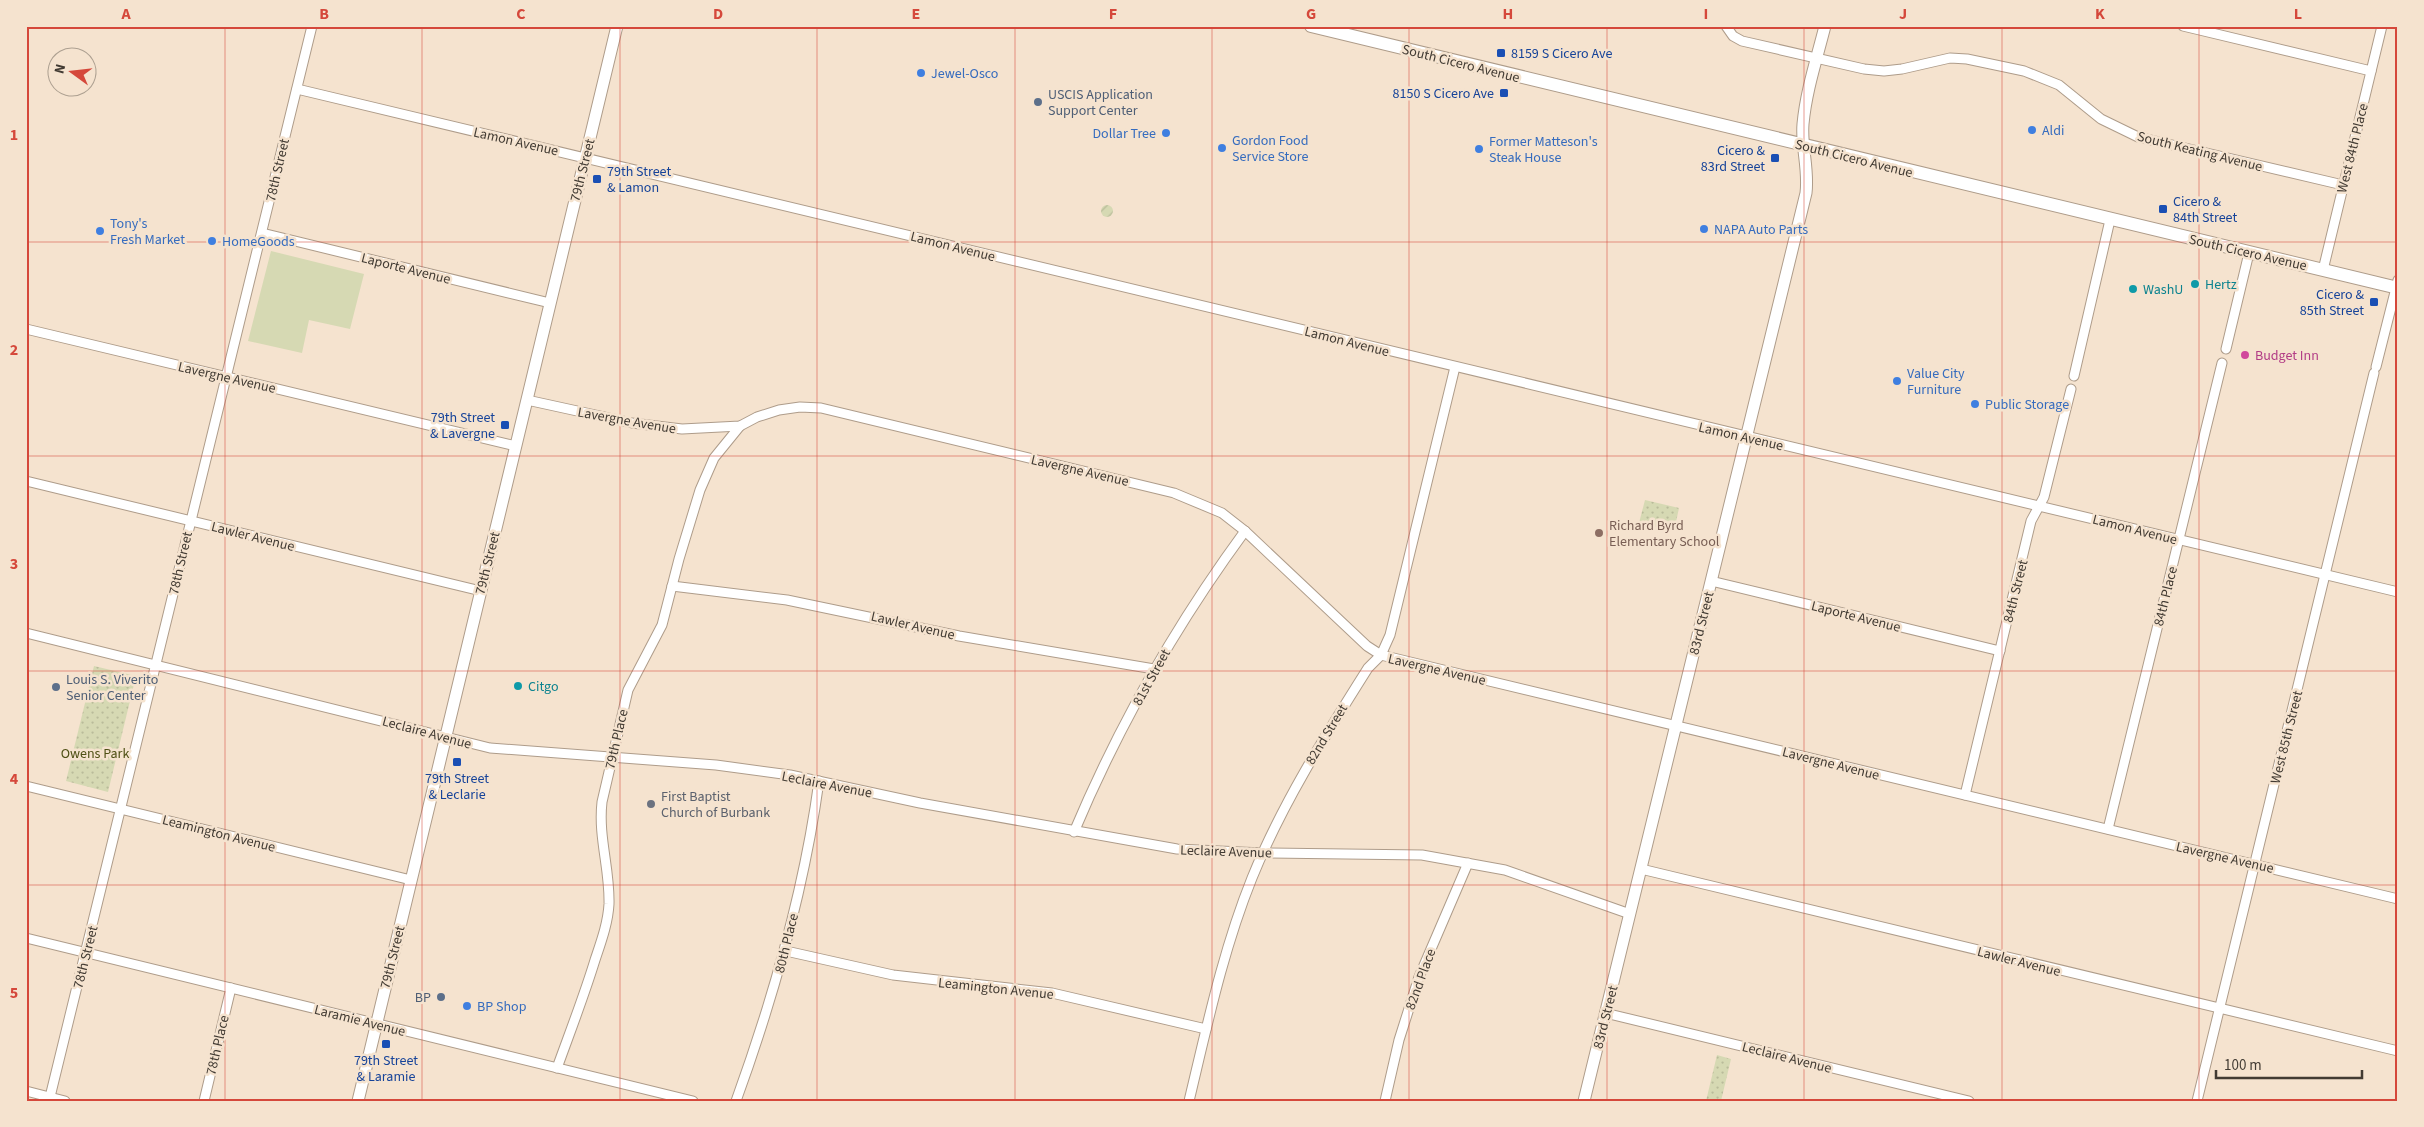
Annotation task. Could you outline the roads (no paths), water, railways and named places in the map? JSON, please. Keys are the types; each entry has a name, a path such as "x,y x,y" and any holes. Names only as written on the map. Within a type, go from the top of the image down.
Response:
{"main road":[{"name":"79th Street","path":"358,1101 617,26"},
{"name":"South Cicero Avenue","path":"1311,26 2110,220 2323,270 2397,285"},
{"name":"83rd Street","path":"1584,1101 1806,193 1807,170 1803,145 1804,120 1825,26"}],"street":[{"name":"78th Street","path":"50,1099 312,26"},
{"name":"South Keating Avenue","path":"1726,26 1733,36 1742,41 1817,59 1884,71 1950,58 1967,59 2024,71 2059,85 2101,119 2138,137 2343,185"},
{"path":"2184,26 2371,71"},
{"name":"West 84th Place","path":"2323,270 2382,26"},
{"name":"Lamon Avenue","path":"297,89 2398,592"},
{"path":"2074,376 2110,220"},
{"name":"Laporte Avenue","path":"262,233 550,303"},
{"path":"2226,349 2249,253"},
{"name":"West 85th Street","path":"2197,1101 2397,285"},
{"name":"Lavergne Avenue","path":"26,328 516,446"},
{"name":"84th Place","path":"2108,830 2222,363"},
{"name":"82nd Street","path":"1189,1101 1206,1029 1238,914 1263,853 1303,772 1368,668 1381,655 1390,635 1455,367"},
{"name":"84th Street","path":"1965,795 2032,521 2044,497 2071,389"},
{"name":"Lavergne Avenue","path":"527,400 656,428 682,429 740,426 757,417 779,410 800,407 821,408 1174,493 1222,513 1245,531 1367,646 1381,655 2398,899"},
{"name":"79th Place","path":"557,1068 584,993 608,914 608,877 603,853 600,820 602,802 628,690 658,634 687,530 707,471 721,446 740,426"},
{"name":"Lawler Avenue","path":"26,481 481,591"},
{"name":"81st Street","path":"1074,832 1102,766 1154,670 1206,585 1245,531"},
{"name":"Laporte Avenue","path":"1711,581 2000,651"},
{"name":"Lawler Avenue","path":"672,586 788,600 959,636 1154,670"},
{"name":"Leclaire Avenue","path":"26,633 490,748 716,765 819,781 920,803 1177,849 1263,853 1422,855 1513,873 1630,914"},
{"name":"80th Place","path":"736,1101 766,1017 786,951 808,850 819,781"},
{"name":"Leamington Avenue","path":"26,786 411,880"},
{"name":"82nd Place","path":"1385,1101 1416,986 1468,863"},
{"name":"Lawler Avenue","path":"1641,869 2398,1052"},
{"name":"Laramie Avenue","path":"26,938 693,1101"},
{"name":"Leamington Avenue","path":"786,951 893,975 1052,993 1206,1029"},
{"name":"78th Place","path":"204,1101 231,988"},
{"name":"Leclaire Avenue","path":"1606,1013 1968,1101"},
{"path":"26,1091 50,1099 65,1101"}],"place":[{"name":"8159 S Cicero Ave","path":"1501,53"},
{"name":"Jewel-Osco","path":"921,73"},
{"name":"8150 S Cicero Ave","path":"1504,93"},
{"name":"USCIS Application Support Center","path":"1038,102"},
{"name":"Aldi","path":"2032,130"},
{"name":"Dollar Tree","path":"1166,133"},
{"name":"Gordon Food Service Store","path":"1222,148"},
{"name":"Former Matteson's Steak House","path":"1479,149"},
{"name":"Cicero & 83rd Street","path":"1775,158"},
{"name":"79th Street & Lamon","path":"597,179"},
{"name":"Cicero & 84th Street","path":"2163,209"},
{"name":"NAPA Auto Parts","path":"1704,229"},
{"name":"Tony's Fresh Market","path":"100,231"},
{"name":"HomeGoods","path":"212,241"},
{"name":"Hertz","path":"2195,284"},
{"name":"WashU","path":"2133,289"},
{"name":"Cicero & 85th Street","path":"2374,302"},
{"name":"Budget Inn","path":"2245,355"},
{"name":"Value City Furniture","path":"1897,381"},
{"name":"Public Storage","path":"1975,404"},
{"name":"79th Street & Lavergne","path":"505,425"},
{"name":"Richard Byrd Elementary School","path":"1599,533"},
{"name":"Citgo","path":"518,686"},
{"name":"Louis S. Viverito Senior Center","path":"56,687"},
{"name":"79th Street & Leclarie","path":"457,762"},
{"name":"First Baptist Church of Burbank","path":"651,804"},
{"name":"BP","path":"441,997"},
{"name":"BP Shop","path":"467,1006"},
{"name":"79th Street & Laramie","path":"386,1044"}],"park label":[{"name":"Owens Park","path":"95,753"}]}
